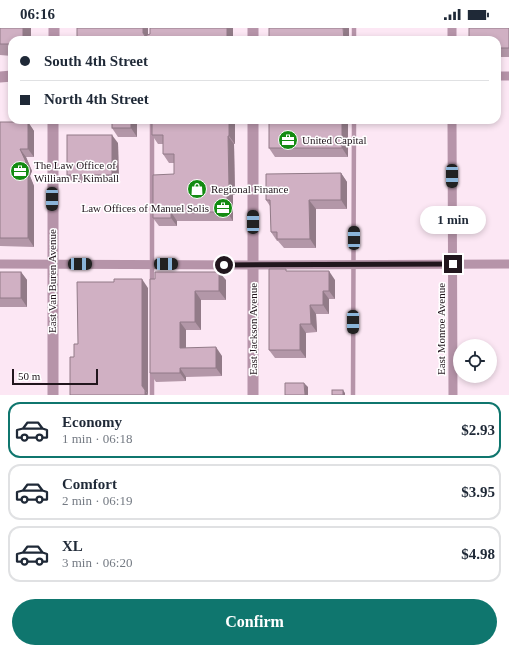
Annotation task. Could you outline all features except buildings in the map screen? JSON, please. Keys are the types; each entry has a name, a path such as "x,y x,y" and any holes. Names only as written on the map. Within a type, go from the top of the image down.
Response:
{"street":[{"name":"East Van Buren Avenue","path":"53,124 53,395"},
{"name":"East Jackson Avenue","path":"253,124 253,395"},
{"name":"East Monroe Avenue","path":"452,124 453,395"},
{"path":"0,264 509,264"}],"lane":[{"path":"152,124 152,288"},
{"path":"353,395 354,124"},
{"path":"152,364 152,395"}],"place":[{"name":"United Capital","path":"288,140"},
{"name":"The Law Office of William F. Kimball","path":"20,171"},
{"name":"Regional Finance","path":"197,189"},
{"name":"Law Offices of Manuel Solis","path":"223,208"}],"route":[{"path":"224,265 453,264"}]}
